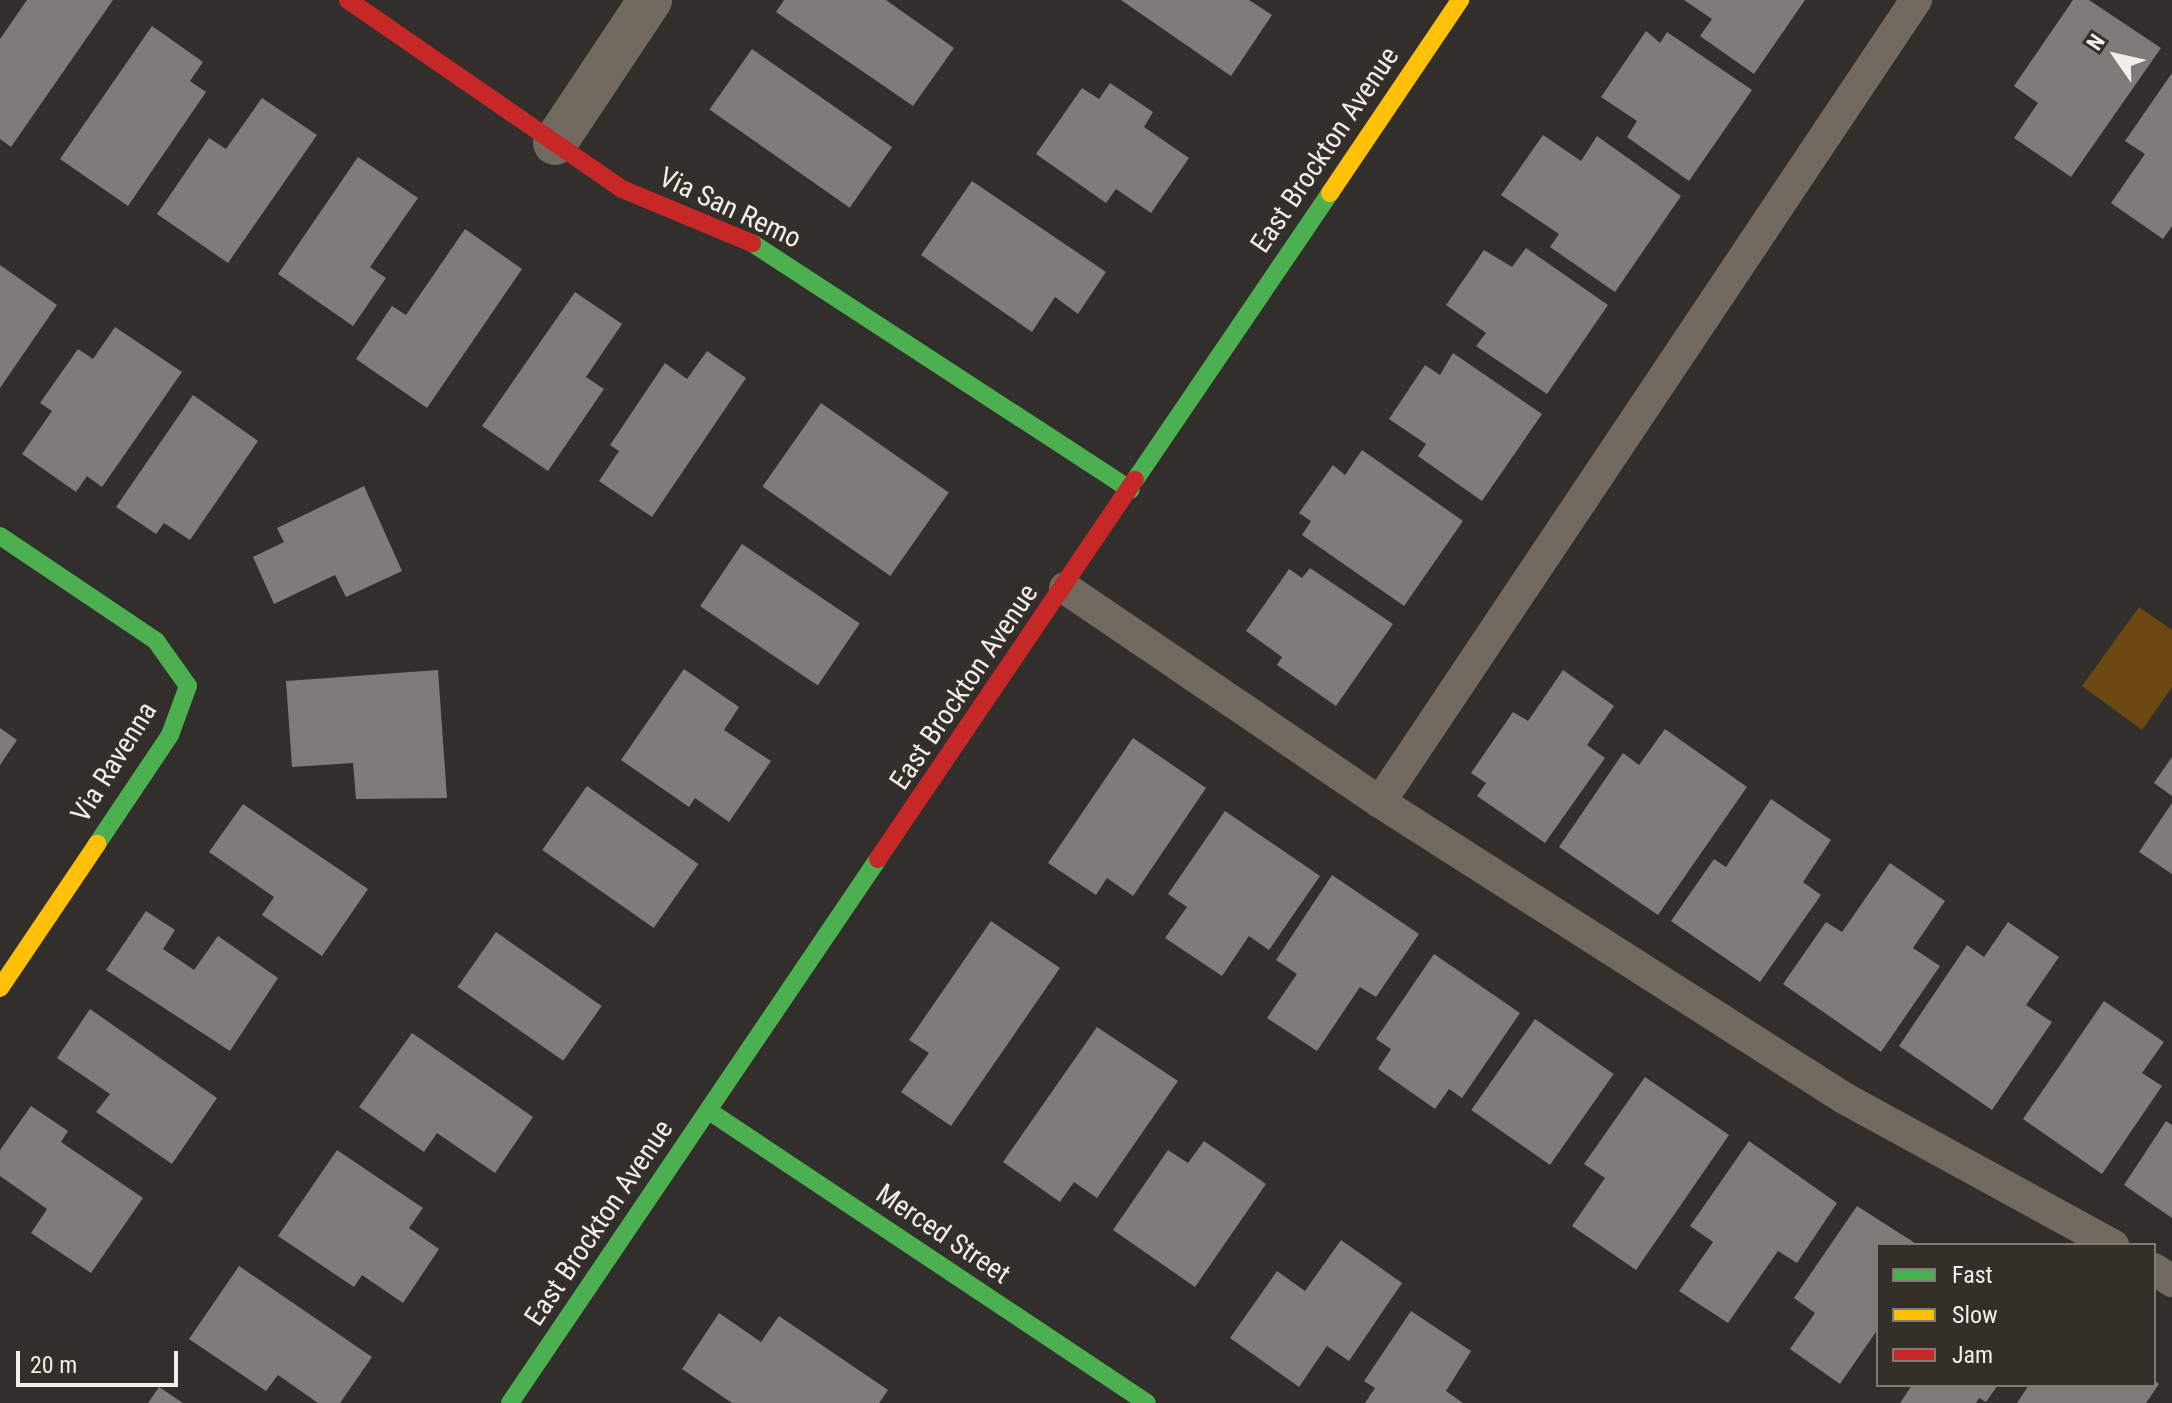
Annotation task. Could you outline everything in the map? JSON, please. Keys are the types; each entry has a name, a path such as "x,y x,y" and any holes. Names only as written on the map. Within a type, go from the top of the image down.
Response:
{"street":[{"name":"Via San Remo","path":"348,0 622,189 770,250 1131,490"},
{"path":"555,143 650,0"},
{"name":"East Brockton Avenue","path":"510,1403 1065,588 1460,0"},
{"name":"Via Ravenna","path":"0,536 156,641 188,686 170,735 0,988"},
{"name":"Merced Street","path":"709,1111 1147,1403"}],"lane":[{"path":"1380,802 1916,0"},
{"path":"1065,588 1380,802 1844,1098 2109,1243"}],"shaded area":[{"path":"2139,607 2172,630 2172,687 2142,730 2082,686"}],"building":[{"path":"27,0 113,0 11,147 0,139 0,39"},
{"path":"784,0 886,0 954,48 913,106 776,12"},
{"path":"1121,0 1249,0 1272,15 1231,76"},
{"path":"1684,0 1805,0 1754,74 1700,36 1712,19"},
{"path":"2073,0 2089,0 2161,48 2071,177 2014,138 2038,103 2014,86"},
{"path":"152,26 203,62 190,81 206,92 128,206 60,159"},
{"path":"1646,31 1660,43 1667,32 1752,90 1689,181 1627,137 1637,121 1601,97"},
{"path":"752,49 892,147 850,208 710,110"},
{"path":"2172,73 2172,226 2163,239 2111,203 2145,154 2125,141"},
{"path":"1110,83 1153,112 1144,127 1189,158 1151,213 1116,189 1106,203 1036,154 1082,88 1099,99"},
{"path":"262,98 317,135 228,263 157,214 209,138 226,149"},
{"path":"1543,135 1581,161 1597,136 1681,196 1615,292 1550,247 1559,234 1501,195"},
{"path":"358,157 418,198 370,267 386,278 353,326 278,274"},
{"path":"972,181 1106,272 1078,314 1055,297 1032,332 921,255"},
{"path":"465,229 522,269 427,408 356,359 392,306 406,315"},
{"path":"1526,248 1608,305 1547,394 1476,346 1486,333 1446,305 1484,250 1512,267"},
{"path":"0,265 57,305 0,388"},
{"path":"575,292 622,324 586,377 604,389 548,471 482,426"},
{"path":"115,327 182,372 102,487 87,476 76,492 22,454 52,411 40,403 78,349 93,359"},
{"path":"707,351 746,378 652,517 599,481 619,451 610,445 665,363 687,379"},
{"path":"1453,353 1542,414 1482,501 1418,456 1426,444 1389,419 1425,365 1440,375"},
{"path":"193,395 258,441 190,540 164,523 156,534 116,507"},
{"path":"821,403 949,492 890,576 762,487"},
{"path":"1362,450 1463,521 1404,606 1302,535 1311,521 1299,513 1333,465 1345,475"},
{"path":"364,486 402,571 346,597 335,575 274,604 253,557 284,542 277,528"},
{"path":"742,544 860,623 818,686 700,606"},
{"path":"1310,568 1393,624 1336,706 1277,665 1282,657 1246,631 1289,569 1302,578"},
{"path":"684,669 739,707 724,730 771,761 729,822 695,798 689,807 621,760"},
{"path":"438,670 447,798 356,799 353,763 292,767 286,681"},
{"path":"1563,670 1614,706 1587,745 1605,758 1545,843 1477,796 1486,783 1471,773 1513,712 1528,721"},
{"path":"0,728 17,740 0,765"},
{"path":"1665,729 1747,787 1658,915 1559,847 1623,753 1639,765"},
{"path":"1133,738 1206,788 1133,896 1107,878 1096,895 1048,863"},
{"path":"2172,757 2172,796 2154,783"},
{"path":"587,786 698,864 654,928 542,850"},
{"path":"1771,799 1831,840 1803,882 1821,895 1760,982 1671,921 1714,859 1726,867"},
{"path":"2172,803 2172,874 2139,852"},
{"path":"243,804 368,889 322,956 262,915 274,897 209,852"},
{"path":"1225,811 1320,876 1269,950 1249,936 1222,976 1165,938 1187,907 1168,894"},
{"path":"1890,863 1945,901 1913,948 1940,966 1881,1052 1783,984 1826,922 1842,932"},
{"path":"1332,875 1419,934 1376,997 1360,987 1317,1051 1267,1018 1297,974 1276,960"},
{"path":"146,911 175,930 163,949 194,970 218,936 278,978 230,1051 106,970"},
{"path":"991,921 1060,968 951,1126 901,1092 929,1053 909,1040"},
{"path":"2008,922 2059,957 2026,1005 2052,1022 1992,1110 1899,1046 1967,945 1984,957"},
{"path":"496,932 602,1006 563,1061 458,987"},
{"path":"1434,954 1520,1013 1462,1098 1449,1089 1435,1109 1378,1069 1391,1049 1376,1039"},
{"path":"2104,1001 2164,1042 2142,1073 2162,1086 2102,1174 2023,1119"},
{"path":"90,1009 217,1098 172,1164 96,1112 110,1094 57,1058"},
{"path":"1535,1019 1614,1074 1550,1165 1471,1110"},
{"path":"1097,1027 1178,1081 1097,1198 1074,1182 1060,1202 1003,1162"},
{"path":"412,1033 533,1117 495,1173 437,1133 424,1152 359,1107"},
{"path":"1645,1077 1729,1135 1636,1270 1572,1226 1605,1178 1584,1164"},
{"path":"31,1106 68,1131 61,1142 143,1198 91,1273 31,1233 47,1209 0,1176 0,1150"},
{"path":"2166,1121 2172,1125 2172,1218 2124,1185"},
{"path":"1204,1141 1266,1184 1195,1287 1113,1230 1168,1150 1188,1163"},
{"path":"1749,1141 1837,1203 1797,1263 1778,1251 1728,1323 1679,1291 1713,1242 1690,1226"},
{"path":"337,1150 423,1208 409,1228 439,1249 403,1303 362,1275 354,1287 278,1236"},
{"path":"1857,1206 1915,1243 1876,1243 1876,1332 1840,1384 1790,1349 1815,1313 1794,1298"},
{"path":"1341,1240 1402,1283 1349,1361 1327,1346 1299,1387 1230,1338 1277,1271 1305,1291"},
{"path":"239,1266 372,1357 340,1403 318,1403 278,1375 266,1391 189,1339"},
{"path":"1411,1311 1471,1351 1446,1391 1463,1403 1365,1403 1375,1388 1364,1381"},
{"path":"719,1313 761,1342 779,1316 888,1390 879,1403 732,1403 682,1369"},
{"path":"2156,1382 2159,1384 2146,1403 2017,1403 2028,1387 2156,1387"},
{"path":"159,1387 183,1403 148,1403"},
{"path":"1911,1387 1997,1387 1986,1402 1979,1398 1976,1403 1900,1403"}],"traffic: fast":[{"path":"1135,480 1330,193"},
{"path":"752,243 1131,490"},
{"path":"0,536 156,641 188,686 170,735 97,844"},
{"path":"510,1403 878,859"},
{"path":"709,1111 1147,1403"}],"traffic: slow":[{"path":"1330,193 1460,0"},
{"path":"0,988 97,844"}],"traffic: jam":[{"path":"348,0 622,189 752,243"},
{"path":"878,859 1135,480"}]}
